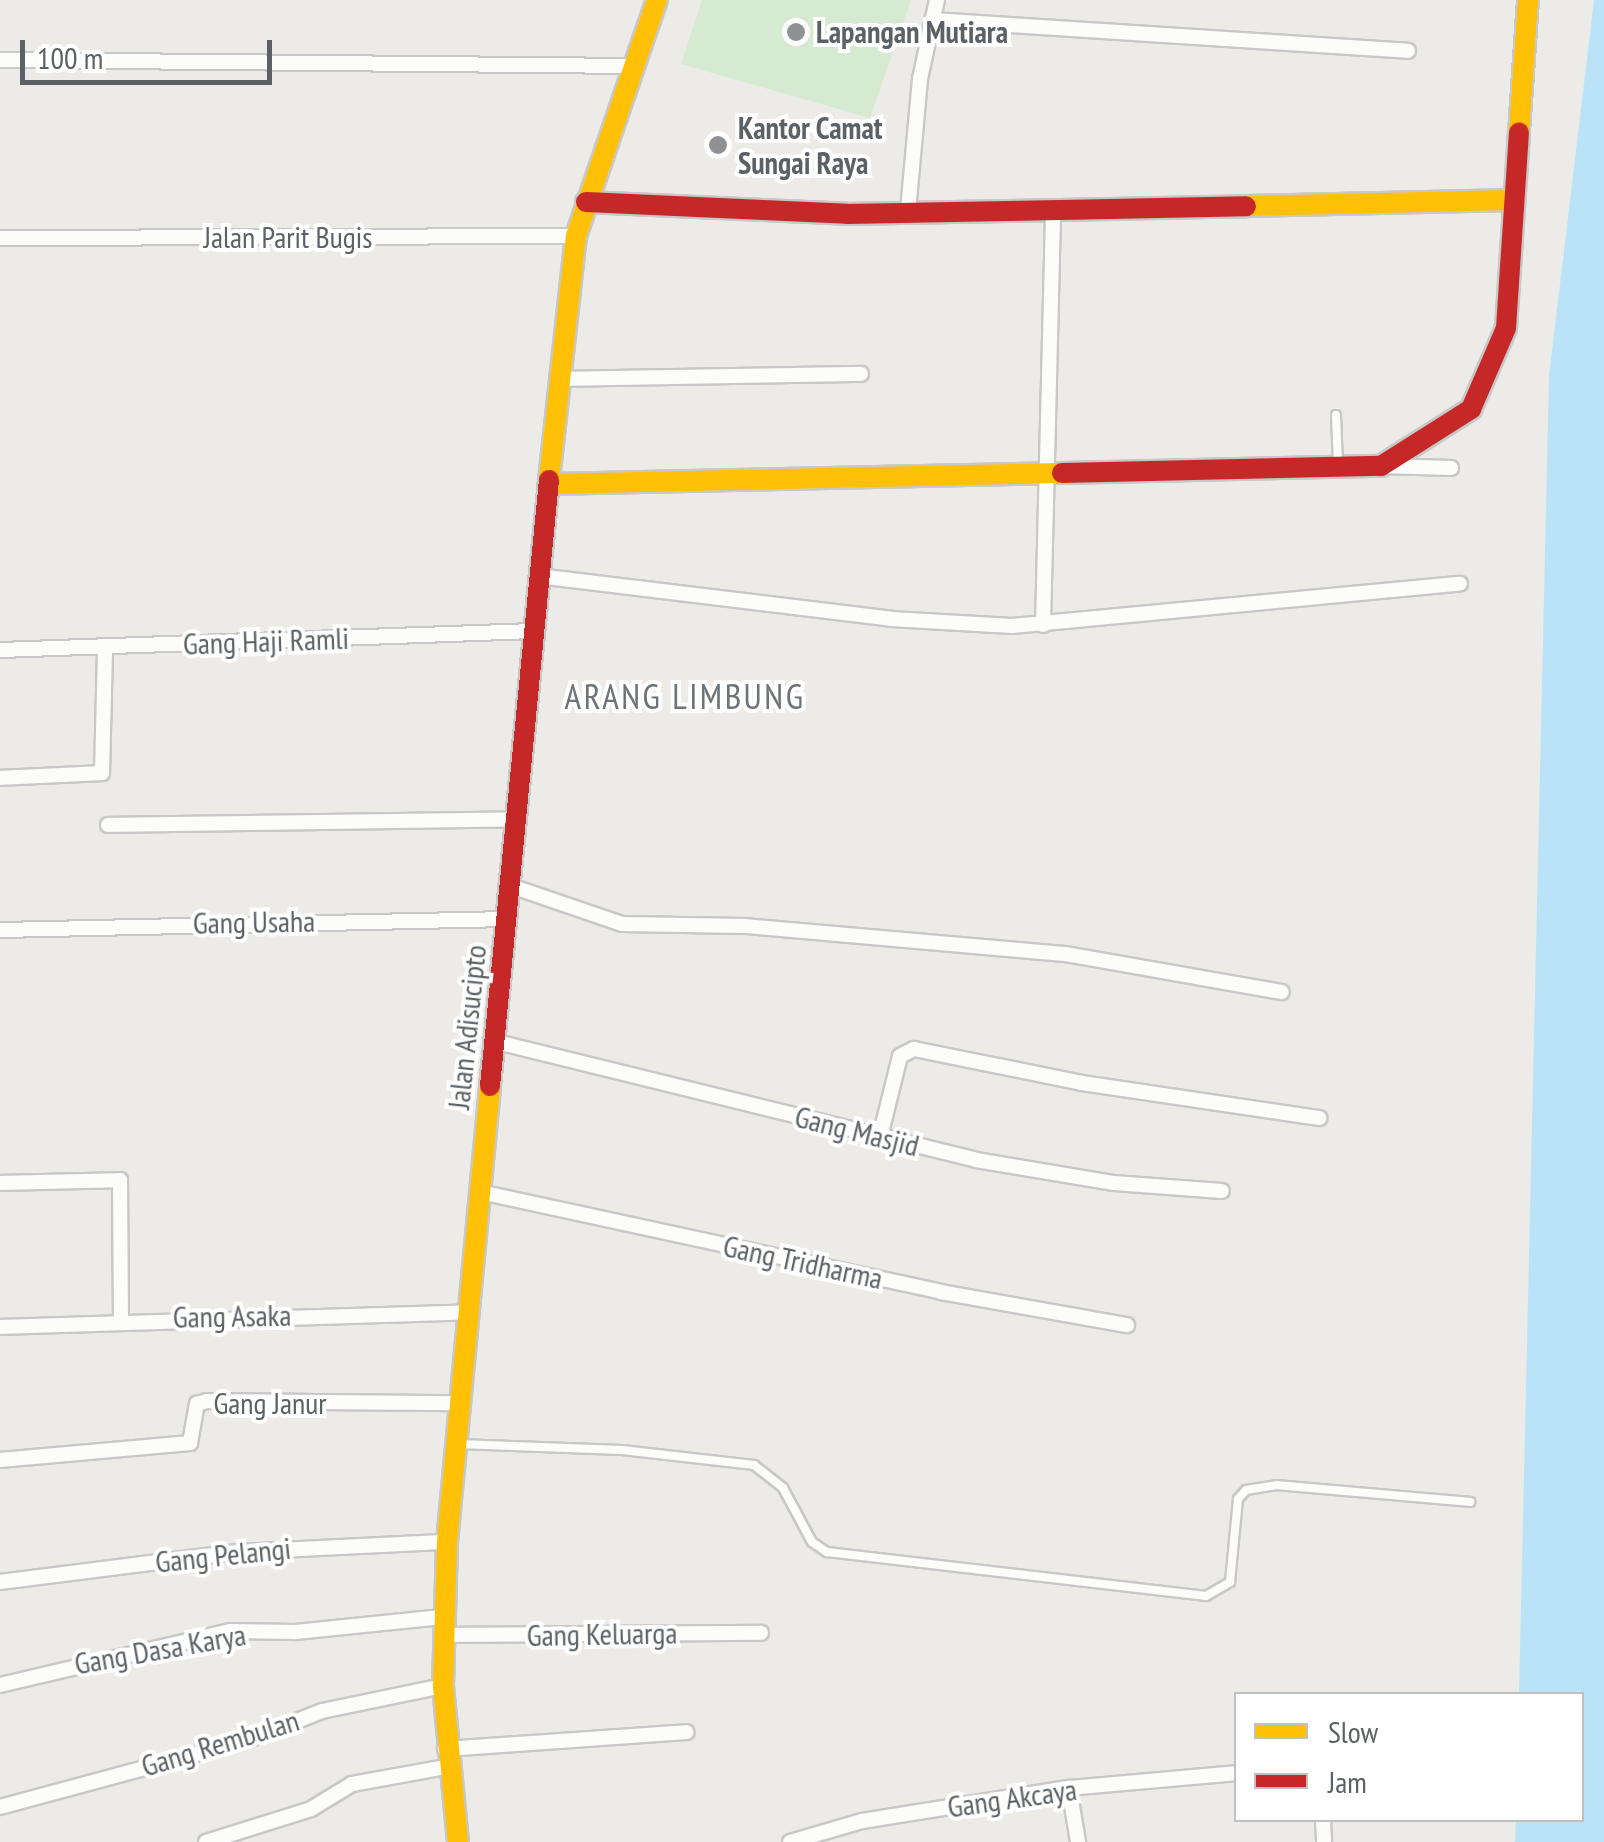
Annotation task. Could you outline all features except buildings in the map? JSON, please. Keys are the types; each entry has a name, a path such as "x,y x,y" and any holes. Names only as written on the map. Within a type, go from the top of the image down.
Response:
{"street":[{"name":"Jalan Adisucipto","path":"458,1842 446,1758 442,1686 447,1542 456,1402 497,1042 538,576 581,219 657,0"},
{"path":"908,211 937,0"},
{"path":"1380,466 1443,432 1471,409 1506,328 1528,0"},
{"path":"932,20 1408,50"},
{"path":"0,60 634,66"},
{"path":"581,219 1514,200"},
{"path":"1043,625 1053,210"},
{"name":"Jalan Parit Bugis","path":"0,238 581,219"},
{"path":"561,379 861,374"},
{"path":"549,484 1048,477 1380,466 1452,468"},
{"path":"538,576 891,619 1043,625 1460,584"},
{"name":"Gang Haji Ramli","path":"0,650 533,632"},
{"path":"0,778 102,773 105,646"},
{"path":"108,826 516,819"},
{"path":"511,886 622,924 746,926 1066,954 1282,992"},
{"name":"Gang Usaha","path":"0,930 508,919"},
{"name":"Gang Masjid","path":"497,1042 880,1137 1062,1176 1222,1191"},
{"path":"880,1137 900,1056 914,1048 1082,1083 1319,1118"},
{"path":"0,1182 120,1180 121,1319"},
{"name":"Gang Tridharma","path":"480,1192 942,1292 1127,1325"},
{"name":"Gang Asaka","path":"0,1327 121,1319 465,1312"},
{"name":"Gang Janur","path":"0,1460 190,1443 198,1404 206,1401 456,1402"},
{"name":"Gang Pelangi","path":"0,1582 239,1552 447,1542"},
{"name":"Gang Keluarga","path":"442,1626 760,1634"},
{"name":"Gang Dasa Karya","path":"0,1685 230,1631 442,1626"},
{"name":"Gang Rembulan","path":"0,1807 248,1740 322,1710 442,1686"},
{"path":"206,1842 312,1809 352,1784 446,1758 686,1732"},
{"name":"Gang Akcaya","path":"790,1842 862,1821 1069,1788 1234,1773"},
{"path":"1069,1788 1078,1842"}],"lane":[{"path":"1336,415 1338,468"},
{"path":"454,1444 622,1450 754,1465 783,1488 812,1542 827,1552 1206,1596 1230,1582 1238,1499 1246,1490 1277,1486 1470,1502"}],"green space":[{"name":"Lapangan Mutiara","path":"702,0 911,0 870,118 681,64"}],"water":[{"path":"1594,0 1604,0 1604,1842 1515,1842 1516,1822 1584,1822 1584,1692 1519,1692 1549,376"}],"traffic: slow":[{"path":"549,480 576,236 657,0"},
{"path":"1519,132 1528,0"},
{"path":"1246,206 1514,200"},
{"path":"549,484 1062,473"},
{"path":"458,1842 443,1686 447,1542 490,1086"}],"traffic: jam":[{"path":"1062,473 1381,466 1471,409 1506,328 1519,132"},
{"path":"586,202 847,214 1246,206"},
{"path":"490,1086 549,480"}],"place":[{"name":"Lapangan Mutiara","path":"796,32"},
{"name":"Kantor Camat Sungai Raya","path":"718,145"}],"district":[{"name":"ARANG LIMBUNG","path":"685,696"}]}
